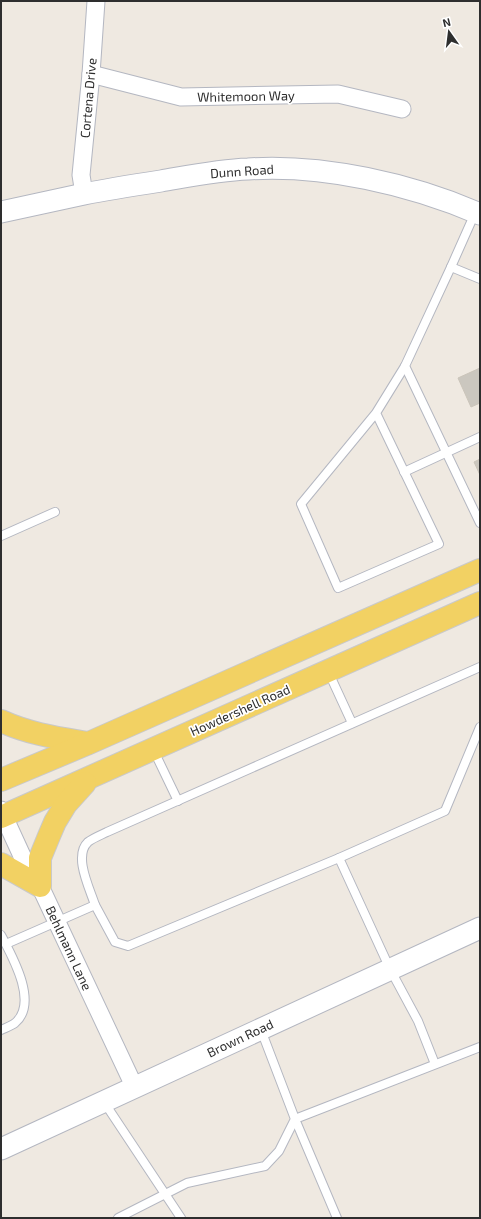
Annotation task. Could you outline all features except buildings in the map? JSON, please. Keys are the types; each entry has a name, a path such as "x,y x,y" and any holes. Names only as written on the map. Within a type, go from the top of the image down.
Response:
{"main road":[{"path":"1,780 89,743 480,570"},
{"name":"Howdershell Road","path":"2,814 153,749 480,603"},
{"path":"1,721 11,726 52,738 89,743"},
{"path":"1,864 40,886 40,858 55,822 66,804 91,776"}],"street":[{"name":"Cortena Drive","path":"84,194 81,175 91,74 96,1"},
{"name":"Whitemoon Way","path":"91,74 181,97 338,94 402,109"},
{"name":"Dunn Road","path":"1,212 84,194 198,175 248,169 294,169 342,174 397,186 440,198 478,213"},
{"name":"Behlmann Lane","path":"2,814 28,869 40,886 134,1086"},
{"name":"Brown Road","path":"1,1149 134,1086 480,928"}],"lane":[{"path":"376,413 439,544 338,588 301,504 376,413 405,366 478,213"},
{"path":"451,267 480,279"},
{"path":"405,366 479,519"},
{"path":"404,472 480,437"},
{"path":"1,536 55,512"},
{"path":"480,667 107,832 87,843 81,857 83,870 95,905 116,942 128,946 339,858 445,811 480,727"},
{"path":"328,671 352,723"},
{"path":"153,749 178,801"},
{"path":"339,858 390,969 418,1021 435,1064"},
{"path":"6,944 95,905"},
{"path":"1,934 22,982 25,1000 22,1014 15,1023 1,1030"},
{"path":"260,1029 295,1120 337,1218"},
{"path":"118,1218 187,1183 265,1166 279,1151 295,1120 480,1047"},
{"path":"104,1101 181,1218"}]}
